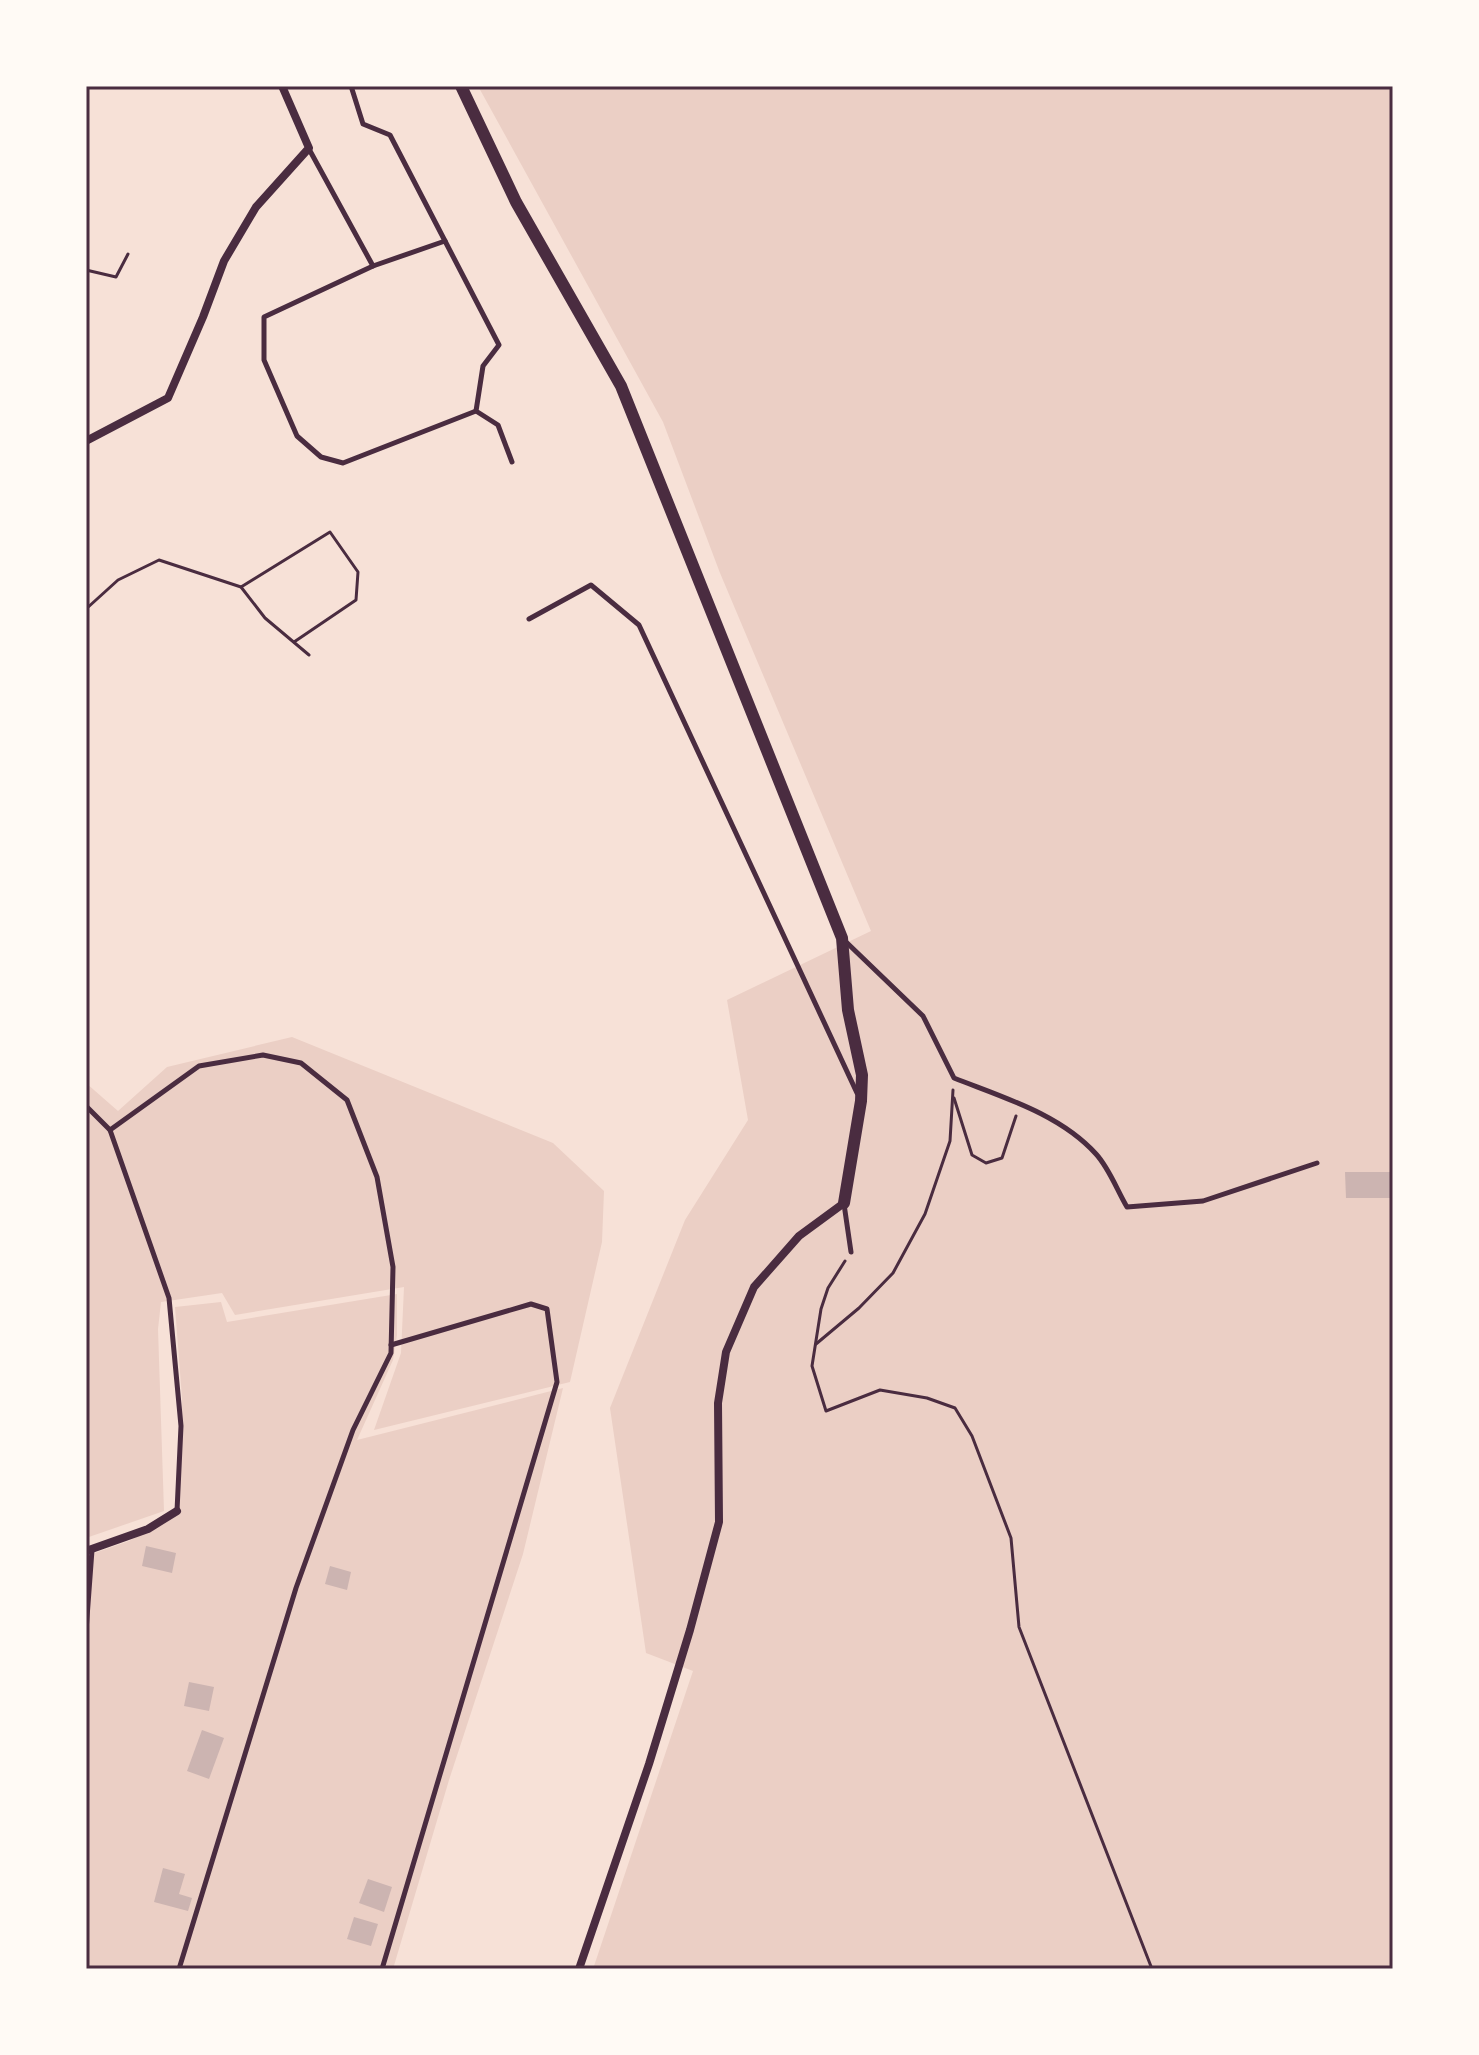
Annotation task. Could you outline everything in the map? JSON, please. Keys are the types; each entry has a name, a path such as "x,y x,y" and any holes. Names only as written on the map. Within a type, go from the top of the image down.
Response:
{"street":[{"path":"86,441 168,398 224,261 256,207 309,148 282,86"},
{"path":"461,86 516,202 621,386 842,938 848,1010 862,1075 861,1101 844,1203 799,1236 754,1287 726,1352 718,1403 719,1522 649,1764 579,1969"},
{"path":"89,1550 148,1529 177,1511"}],"lane":[{"path":"351,86 363,124 390,135 499,345 483,366 476,411"},
{"path":"309,148 373,266"},
{"path":"445,241 373,266 264,317 264,360 297,436 321,457 343,463 476,411"},
{"path":"476,411 498,425 512,462"},
{"path":"529,619 591,585 639,625 861,1101"},
{"path":"842,938 923,1016 954,1078 1021,1105 1061,1126 1096,1154 1127,1207 1203,1201 1317,1163"},
{"path":"110,1130 199,1066 263,1055 301,1063 347,1100 377,1177 393,1267 391,1353 353,1430 296,1588 179,1969"},
{"path":"86,1106 110,1130 169,1298 181,1426 177,1511"},
{"path":"844,1203 851,1252"},
{"path":"382,1969 557,1382 547,1309 531,1304 391,1345"},
{"path":"86,1631 89,1550"}],"path":[{"path":"86,270 116,277 128,254"},
{"path":"241,587 330,532 358,572 356,600 294,642"},
{"path":"86,609 118,580 159,560 241,587 265,618 309,655"},
{"path":"815,1344 859,1308 893,1273 925,1214 950,1141 954,1078"},
{"path":"953,1095 972,1155 986,1163 1002,1158 1021,1105"},
{"path":"851,1252 828,1288 815,1344 812,1366 826,1411 880,1390 896,1392 955,1408 972,1436 1011,1538 1019,1627 1152,1969"}],"shaded area":[{"path":"478,86 1393,86 1393,1969 593,1969 693,1671 646,1653 610,1408 685,1220 748,1120 727,1000 871,931 720,573 663,422"},
{"path":"292,1037 553,1143 604,1191 602,1242 570,1382 374,1430 401,1353 404,1287 235,1315 222,1293 161,1302 158,1329 164,1511 86,1538 86,1083 118,1111 167,1067"},
{"path":"397,1294 397,1335 393,1360 357,1440 563,1388 523,1554 449,1780 393,1969 86,1969 86,1556 129,1541 179,1514 182,1398 175,1307 221,1302 227,1322"}],"building":[{"path":"1345,1172 1393,1172 1393,1198 1346,1198"},
{"path":"146,1546 176,1553 172,1573 142,1566"},
{"path":"330,1566 351,1572 347,1590 325,1584"},
{"path":"189,1682 214,1687 209,1711 184,1706"},
{"path":"202,1730 224,1738 209,1779 187,1771"},
{"path":"163,1868 185,1874 179,1894 192,1898 188,1911 154,1902"},
{"path":"368,1879 392,1887 384,1912 359,1903"},
{"path":"354,1917 378,1924 371,1946 347,1939"}]}
